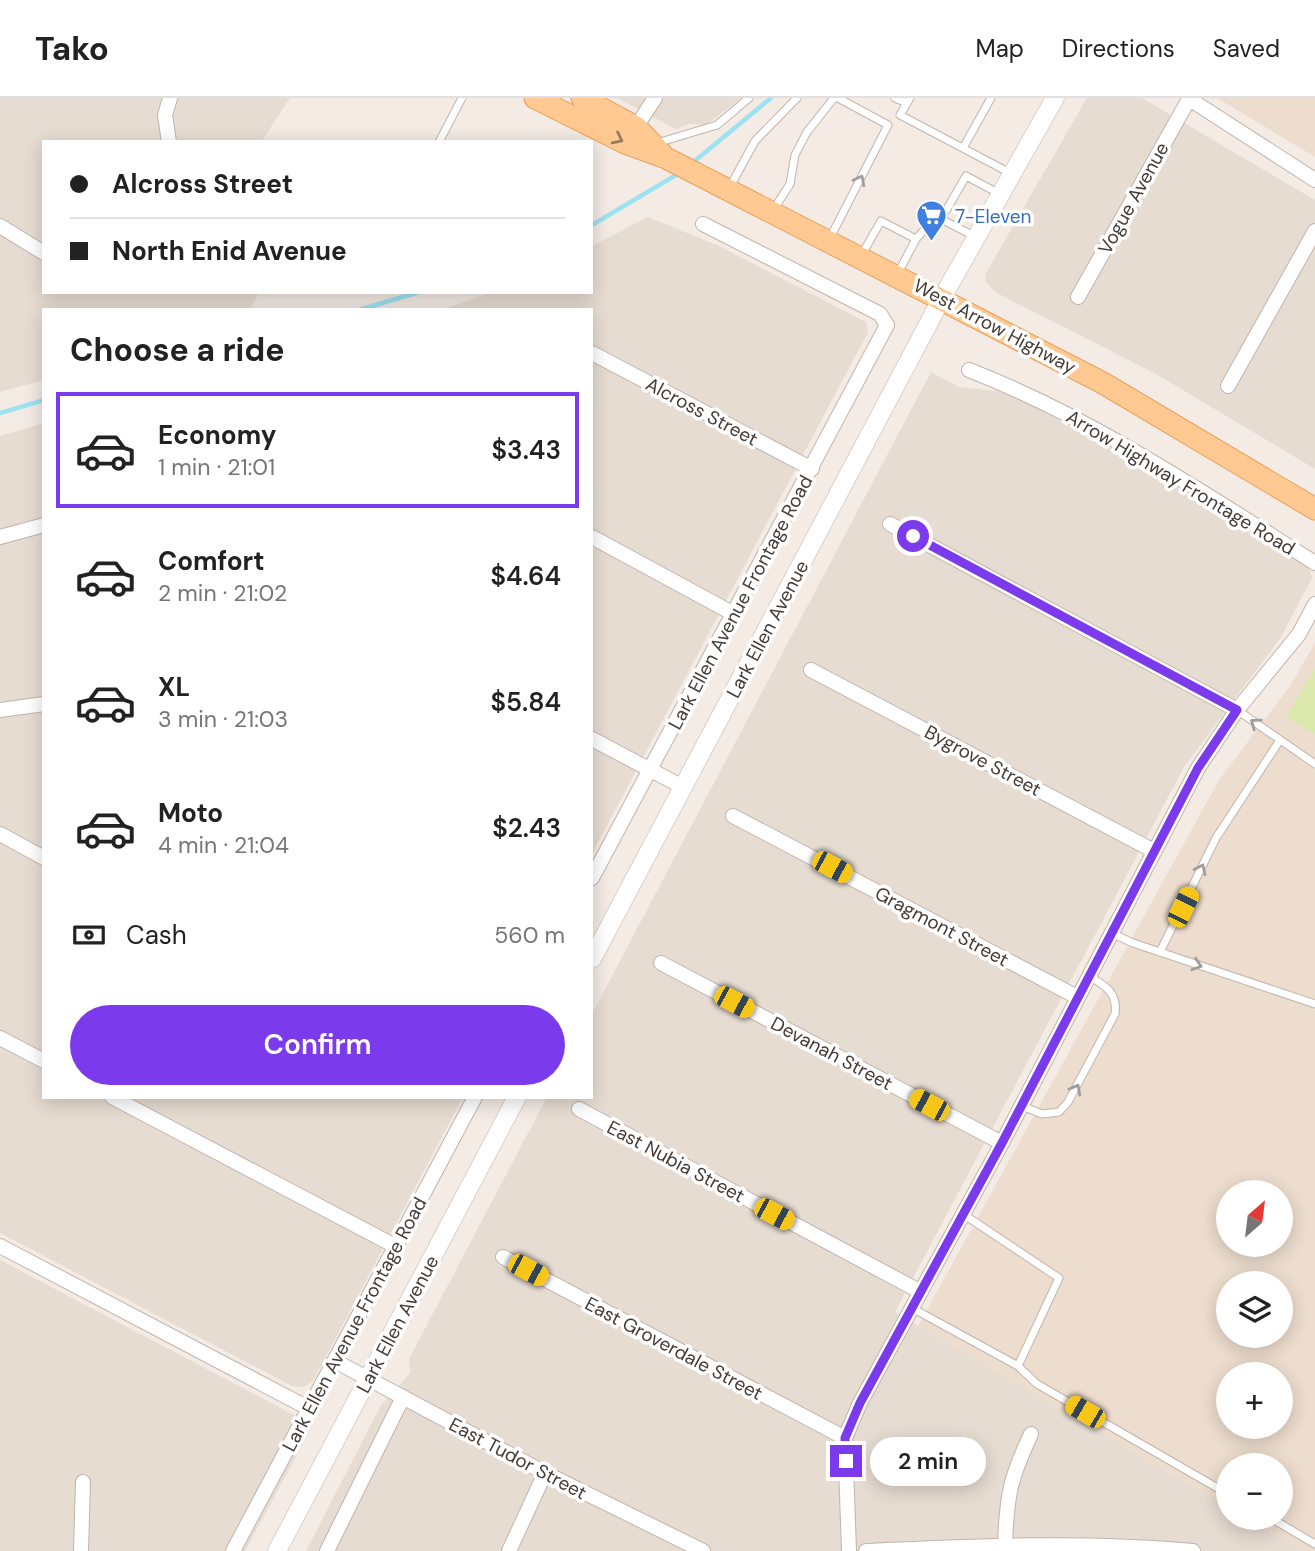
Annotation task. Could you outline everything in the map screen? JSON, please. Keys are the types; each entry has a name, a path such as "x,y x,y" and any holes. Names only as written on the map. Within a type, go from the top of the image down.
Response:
{"main road":[{"path":"535,98 625,143 659,151"},
{"path":"582,98 636,127 659,151"},
{"name":"West Arrow Highway","path":"659,151 705,179 1104,383 1315,509"}],"street":[{"path":"169,140 165,115 170,98"},
{"path":"636,127 655,98"},
{"name":"Lark Ellen Avenue","path":"593,957 942,298 1055,98"},
{"path":"1188,98 1313,175"},
{"name":"Vogue Avenue","path":"1078,297 1188,98"},
{"name":"Lark Ellen Avenue Frontage Road","path":"593,876 887,325 880,314 703,223"},
{"path":"0,226 42,252"},
{"path":"1228,386 1315,232"},
{"name":"Alcross Street","path":"593,354 812,469"},
{"name":"Arrow Highway Frontage Road","path":"969,370 1024,391 1104,431 1315,563"},
{"path":"890,524 1237,710"},
{"path":"0,537 42,526"},
{"path":"593,538 734,614"},
{"path":"849,1551 845,1438 1198,768 1237,710 1299,634 1315,604"},
{"name":"Bygrove Street","path":"811,670 1154,851"},
{"path":"0,710 42,704"},
{"path":"593,740 683,787"},
{"name":"Gragmont Street","path":"733,816 1077,997"},
{"path":"0,834 42,857"},
{"name":"Devanah Street","path":"661,963 1002,1143"},
{"path":"0,1038 42,1060"},
{"path":"116,1099 395,1246"},
{"name":"Lark Ellen Avenue Frontage Road","path":"233,1551 474,1099"},
{"name":"Lark Ellen Avenue","path":"277,1551 516,1099"},
{"name":"East Nubia Street","path":"579,1109 921,1292"},
{"path":"0,1246 310,1409"},
{"name":"East Groverdale Street","path":"503,1257 845,1438"},
{"name":"East Tudor Street","path":"335,1361 545,1473 703,1551"},
{"path":"327,1551 403,1397"},
{"path":"1004,1544 1007,1492 1031,1434"},
{"path":"509,1551 545,1473"},
{"path":"81,1551 83,1482"},
{"path":"866,1551 1004,1544 1116,1544 1193,1551"}],"lane":[{"path":"440,140 462,98"},
{"path":"659,151 717,124 748,98"},
{"path":"732,183 755,141 797,98"},
{"path":"772,212 790,184 795,155 807,132 836,98 888,125 829,241"},
{"path":"895,98 908,101 900,115 1012,174"},
{"path":"964,148 991,98"},
{"path":"897,275 916,239 947,209 966,176 1000,195"},
{"path":"937,217 976,237"},
{"path":"860,257 881,220 916,239"},
{"path":"1237,710 1315,764"},
{"path":"1160,952 1216,838 1280,740"},
{"path":"1111,932 1160,952 1315,1004"},
{"path":"1021,1105 1042,1114 1059,1112 1068,1102 1115,1014 1117,1001 1110,989 1088,975"},
{"path":"964,1214 1059,1278 1018,1366"},
{"path":"912,1308 1018,1366 1037,1384 1216,1487"},
{"path":"1291,1530 1315,1544"}],"shaded area":[{"path":"0,98 290,98 262,140 42,140 42,294 258,294 251,308 42,308 42,381 0,392"},
{"path":"617,98 741,98 706,125 689,124 676,129"},
{"path":"1087,98 1142,98 1315,200 1315,469 1156,374 997,293 985,281 986,273"},
{"path":"1217,98 1315,98 1315,157"},
{"path":"648,217 719,246 866,322 868,332 593,852 593,308 447,308 487,294 593,294 593,245"},
{"path":"931,372 959,387 1004,392 1112,447 1309,568 1312,578 1281,637 1184,767 895,1312 1216,1500 1216,1530 1268,1530 1304,1551 306,1551 380,1407 410,1373 409,1359 546,1099 593,1099 593,1012"},
{"path":"42,424 42,1099 462,1099 313,1381 304,1387 292,1386 0,1233 0,436"},
{"path":"1315,643 1315,1551 1304,1551 1268,1530 1293,1530 1293,1453 1216,1453 1216,1500 918,1326 1219,780 1290,686"},
{"path":"0,1260 313,1425 245,1551 0,1551"}],"green space":[{"path":"1315,669 1315,734 1286,716"}],"waterway":[{"path":"691,164 771,98"},
{"path":"593,224 681,172"},
{"path":"366,308 412,294"},
{"path":"0,413 42,401"}],"place":[{"name":"7-Eleven","path":"932,243"}],"route":[{"path":"846,1461 845,1438 860,1403 1002,1143 1198,768 1237,710 913,536"}]}
